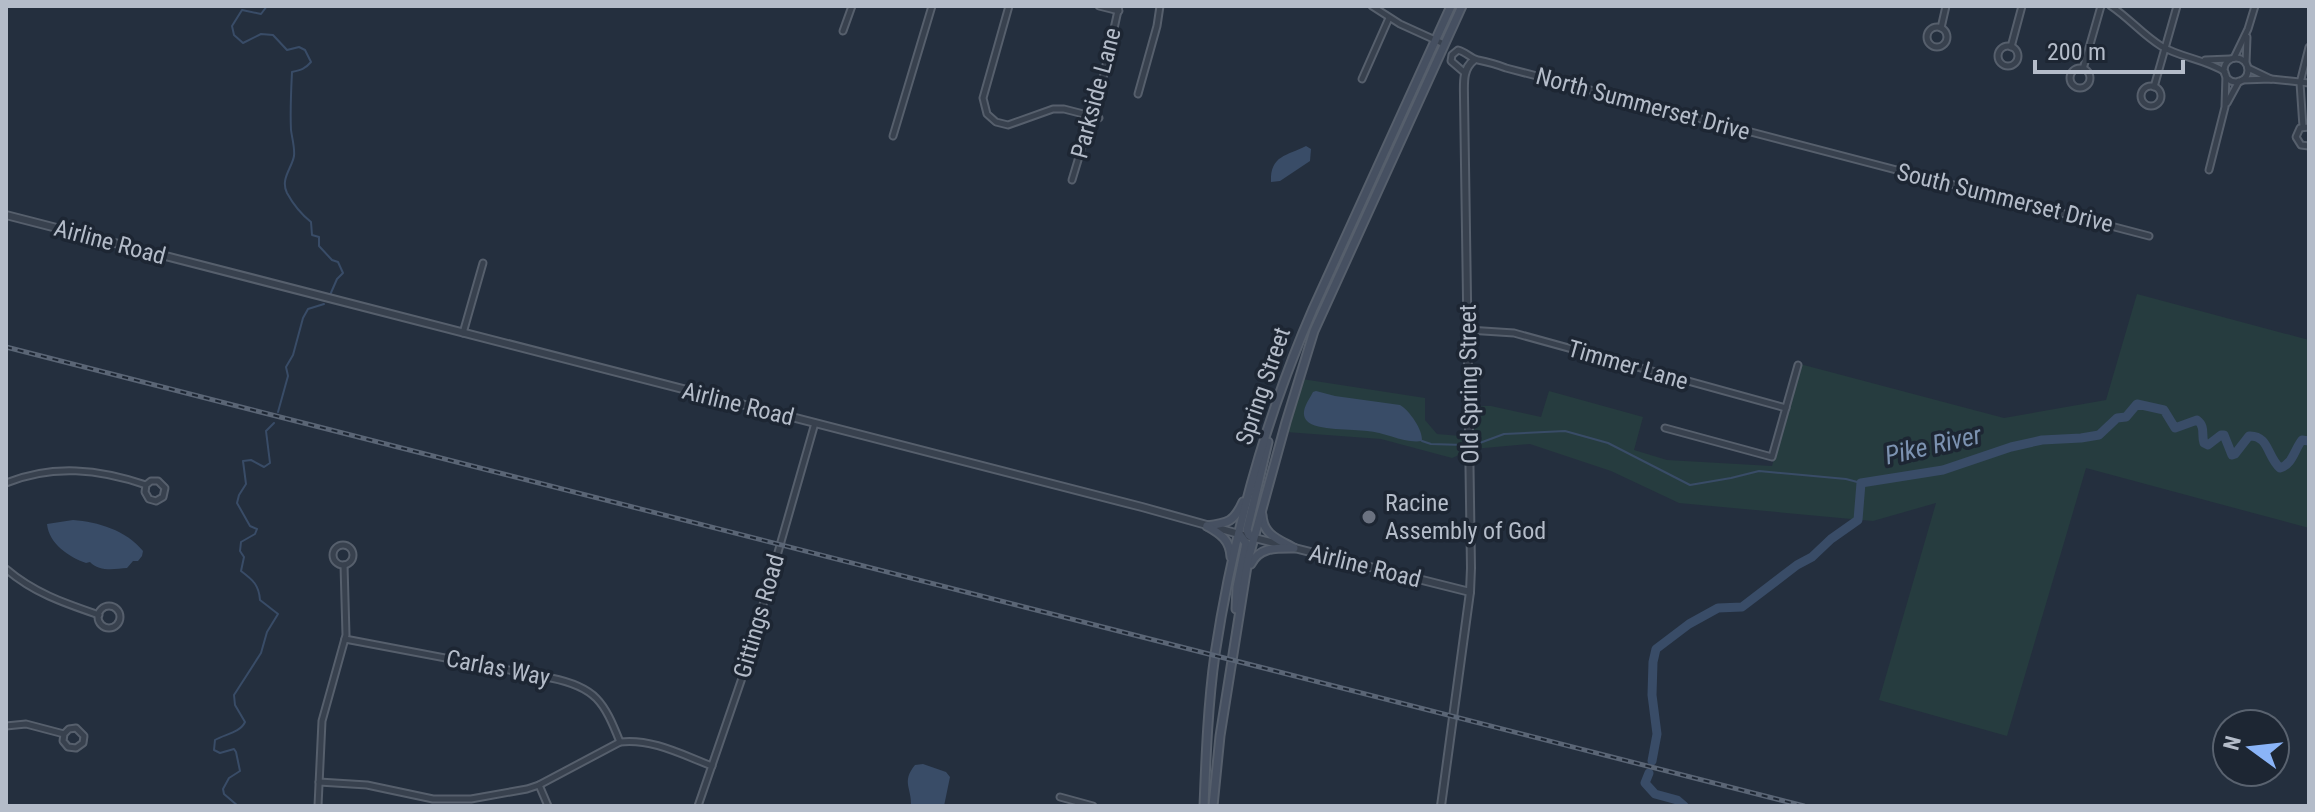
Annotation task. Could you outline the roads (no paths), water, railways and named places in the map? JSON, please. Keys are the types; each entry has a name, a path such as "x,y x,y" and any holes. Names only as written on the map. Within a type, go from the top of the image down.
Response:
{"main road":[{"name":"Spring Street","path":"1204,806 1214,669 1231,568 1274,409 1295,349 1451,6"},
{"name":"Spring Street","path":"1213,806 1236,631 1253,538 1314,331 1462,6"},
{"path":"1253,538 1247,530 1274,409"},
{"path":"1207,526 1232,520 1251,486"},
{"path":"1263,503 1265,530 1294,548"},
{"path":"1207,526 1222,535 1228,544 1231,568"},
{"path":"1236,631 1236,597 1246,543 1239,534"},
{"path":"1244,585 1253,559 1261,552 1294,548"}],"street":[{"path":"843,31 852,6"},
{"path":"893,136 932,6"},
{"path":"1009,6 983,98 987,114 996,122 1008,125 1053,109 1095,117"},
{"path":"1099,6 1119,8"},
{"path":"1138,94 1160,6"},
{"path":"1372,6 1389,18 1444,44"},
{"path":"1941,28 1946,6"},
{"path":"2011,47 2022,6"},
{"path":"2083,69 2101,6"},
{"path":"2111,6 2166,48 2203,60 2226,74 2230,80 2271,79 2309,83"},
{"path":"2154,87 2177,6"},
{"path":"2209,170 2225,107 2227,63 2233,59 2248,29 2255,6"},
{"name":"Parkside Lane","path":"1072,180 1095,117 1119,8"},
{"path":"1362,79 1389,18"},
{"path":"2225,107 2246,76 2248,29"},
{"path":"2309,47 2300,83 2306,127 2296,133 2301,145 2309,146"},
{"path":"1458,50 1474,60 1467,65 1465,73 1451,61 1458,50"},
{"path":"2203,60 2241,59 2247,66 2271,79"},
{"name":"North Summerset Drive","path":"1474,60 1485,60 1861,161"},
{"name":"Old Spring Street","path":"1441,806 1470,592 1465,73"},
{"name":"South Summerset Drive","path":"1861,161 2149,236"},
{"name":"Airline Road","path":"6,215 1470,592"},
{"path":"463,333 483,263"},
{"name":"Timmer Lane","path":"1468,330 1514,333 1786,408"},
{"path":"1665,428 1772,457 1798,365"},
{"name":"Gittings Road","path":"698,806 742,678 815,423"},
{"path":"6,483 38,473 72,469 112,474 146,485"},
{"path":"151,481 161,482 165,488 163,497 156,501 149,499 145,492 146,485 151,481"},
{"path":"318,806 322,721 345,639 344,565"},
{"path":"6,569 58,602 99,615"},
{"path":"104,608 114,608 119,614 119,621 113,627 106,627 99,622 99,615 104,608"},
{"name":"Carlas Way","path":"345,639 585,687 605,707 620,742"},
{"path":"6,726 26,724 64,734"},
{"path":"69,729 80,730 84,736 83,743 76,748 68,747 63,741 64,734 69,729"},
{"path":"319,782 367,785 433,799 472,803 539,785 620,742 643,741 712,766"},
{"path":"539,785 548,806"},
{"path":"1060,797 1092,806"}],"water":[{"path":"1306,146 1311,149 1310,161 1280,181 1271,182 1273,166 1277,161"},
{"path":"1316,391 1400,405 1415,421 1422,441 1312,424 1307,421 1304,410"},
{"path":"73,520 120,532 143,551 142,556 127,568 112,569 102,569 73,557 56,544 47,524"},
{"path":"923,764 946,772 950,777 944,806 911,806 909,776 915,765"}],"waterway":[{"path":"267,6 261,14 242,10 232,26 234,35 243,43 261,34 273,35 287,50 299,47 305,50 311,62 303,69 292,72 294,153 285,188 311,222 312,235 319,237 319,246 338,262 343,273 330,295"},
{"path":"278,412 288,376 286,367 293,355 303,318 308,309 324,304"},
{"name":"Pike River","path":"1652,761 1657,734 1652,695 1656,649 1689,624 1718,608 1742,607 1858,520 1861,483 1943,470 2042,440 2099,435 2117,418 2126,417 2137,404 2164,410 2175,428 2197,420 2202,428 2204,443 2208,445 2224,435 2232,455 2249,436 2256,437 2264,443 2280,468 2291,460 2302,440 2309,441"},
{"path":"238,806 224,794 223,789 229,778 240,771 236,752 234,749 220,753 214,750 215,740 243,726 245,722 235,705 234,695 261,653 267,632 278,614 260,600 255,583 241,571 244,557 240,551 241,542 255,534 257,529 250,526 237,503 246,484 243,461 251,460 264,467 270,463 266,431 274,423"},
{"path":"1477,444 1504,434 1565,431 1608,443 1690,485 1759,471 1861,483"},
{"path":"1422,441 1464,445"},
{"name":"Pike River","path":"1649,773 1645,783 1655,794 1677,800 1684,806"}],"railway":[{"path":"6,347 1804,806"}],"place":[{"name":"Racine Assembly of God","path":"1369,517"}]}
